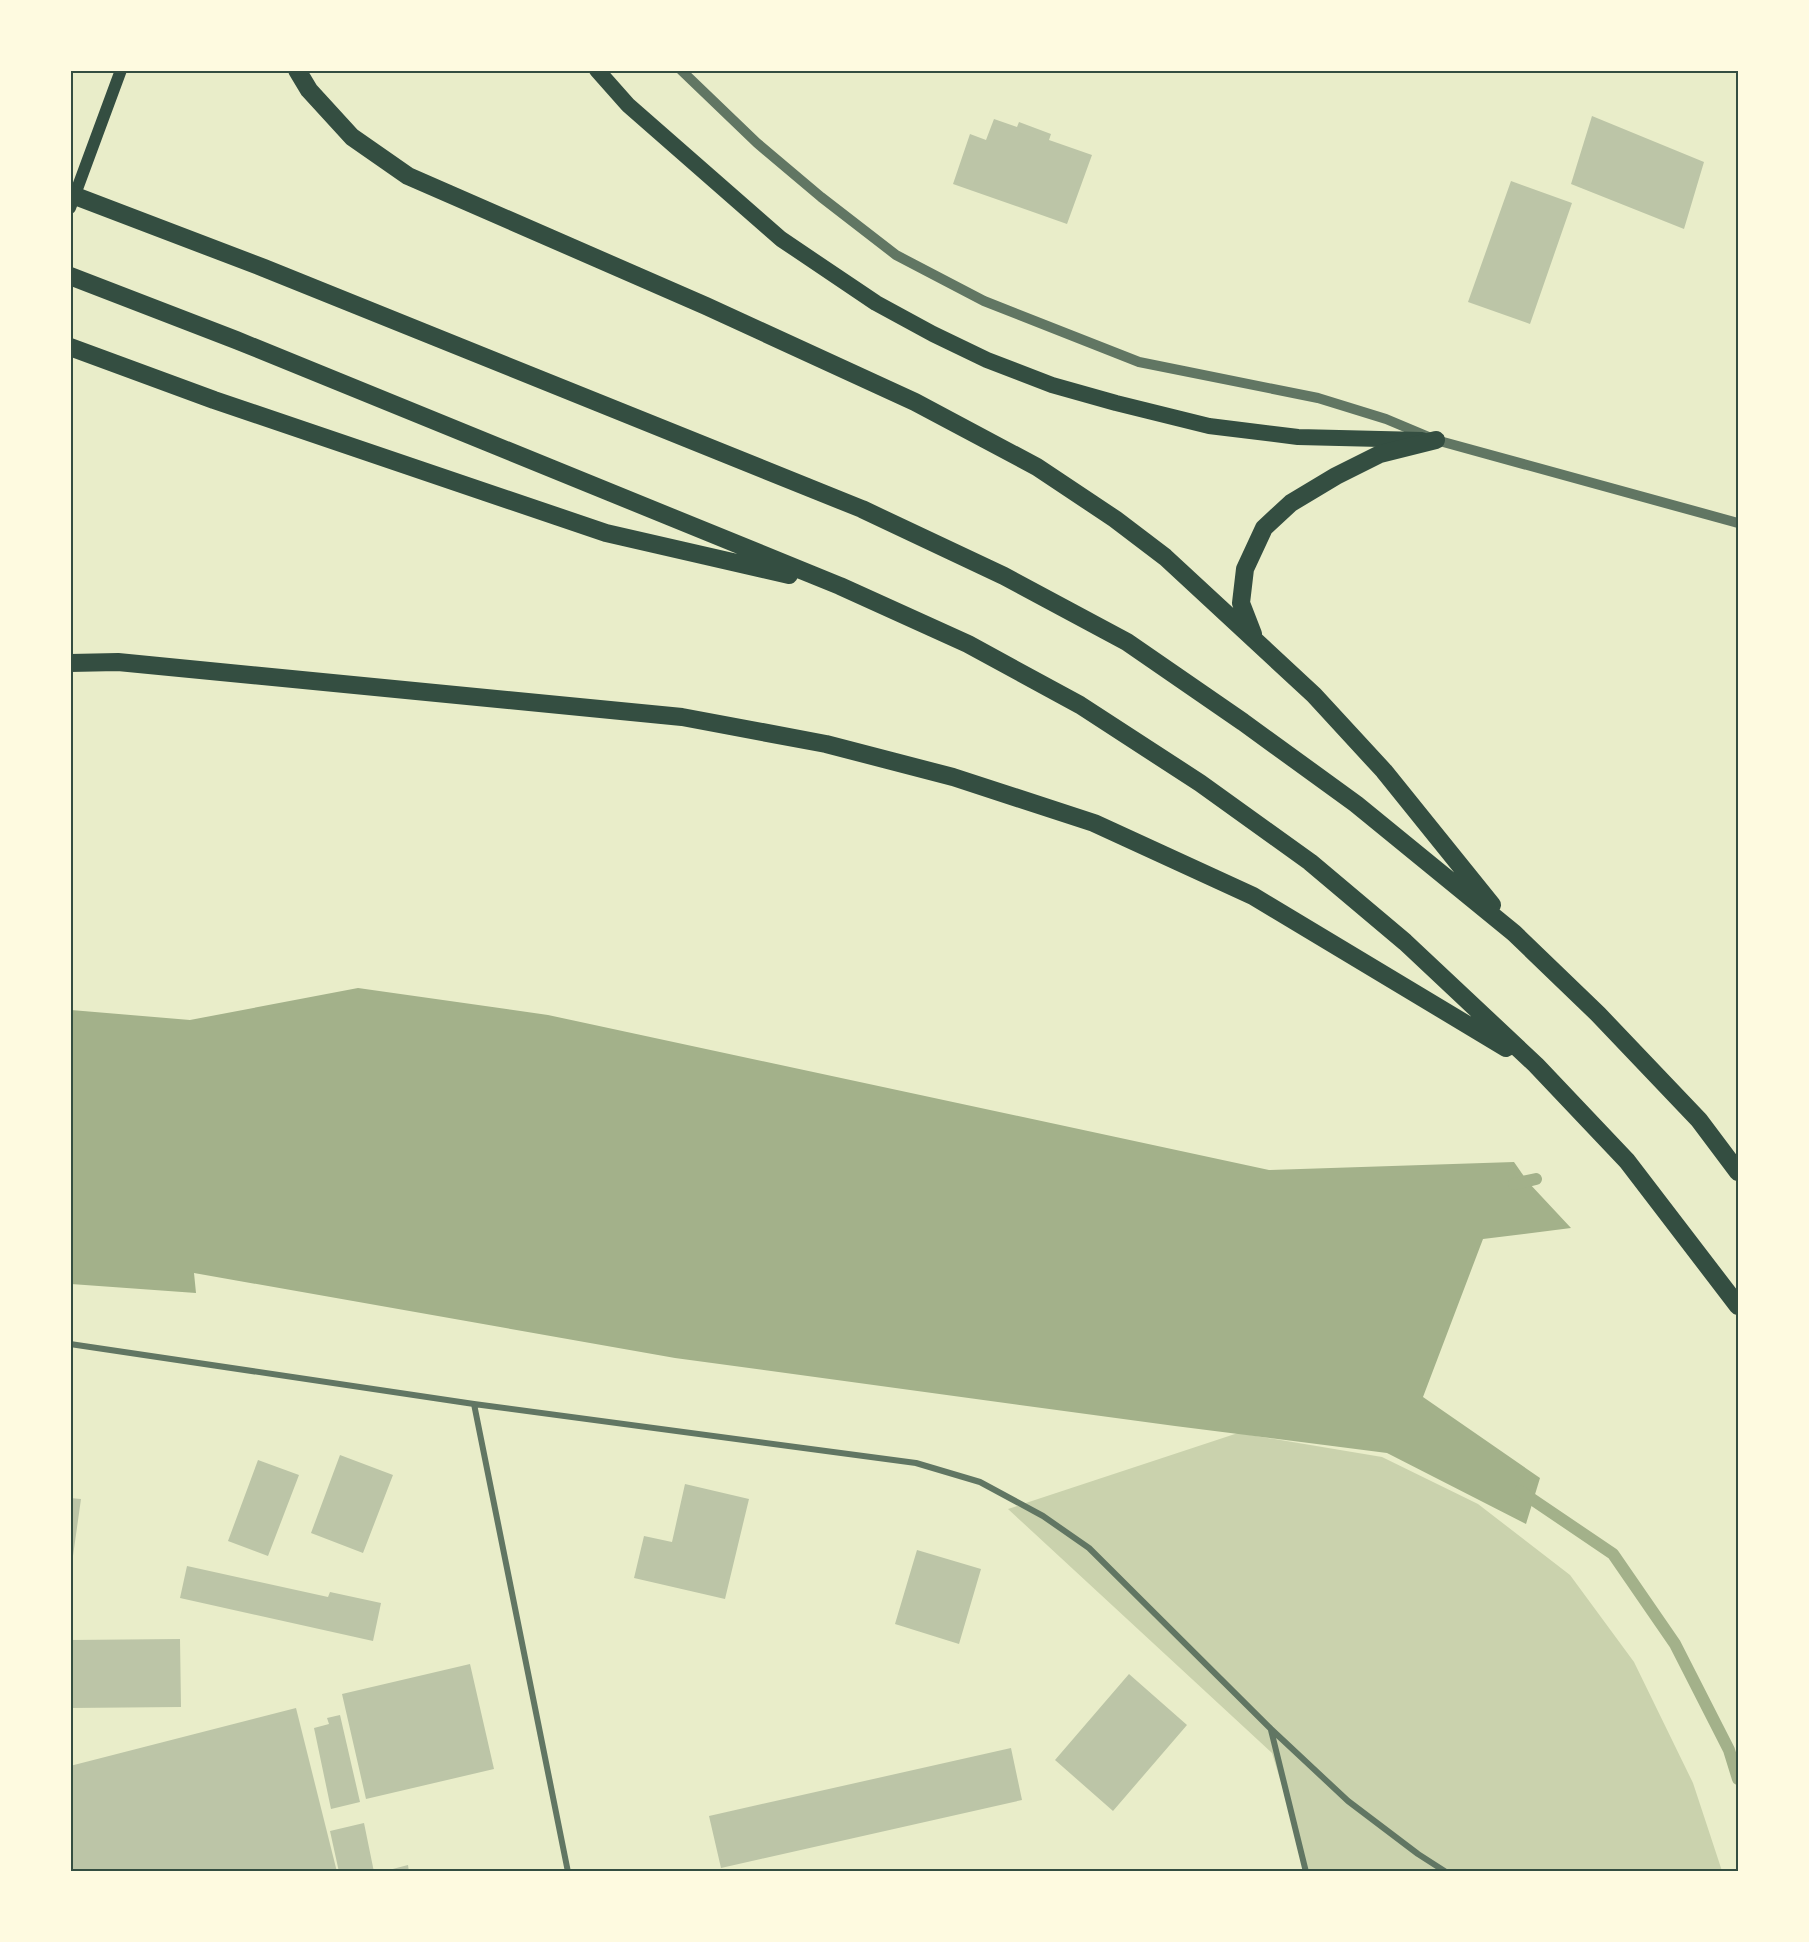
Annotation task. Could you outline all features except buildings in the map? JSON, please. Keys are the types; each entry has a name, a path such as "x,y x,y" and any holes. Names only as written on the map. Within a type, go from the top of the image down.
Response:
{"highway":[{"path":"297,70 309,90 352,137 408,176 705,306 915,402 1037,467 1115,519 1166,557 1314,695 1384,771 1514,933"},
{"path":"597,70 628,105 781,239 876,303 987,360 1052,385 1209,426 1298,437 1436,440"},
{"path":"70,194 264,268 862,509 1004,576 1127,642 1356,804 1514,933 1598,1014 1699,1120 1738,1172"},
{"path":"70,276 237,340 840,586 968,644 1060,694 1200,783 1310,862 1397,934 1536,1065 1627,1161 1738,1306"},
{"path":"70,347 214,400 606,533 840,586"},
{"path":"1255,639 1241,603 1245,570 1264,528 1291,503 1336,476 1380,454 1436,440"},
{"path":"70,663 118,662 682,717 826,744 953,777 1094,823 1253,896 1536,1065"}],"main road":[{"path":"70,208 121,70"}],"street":[{"path":"681,70 758,143 821,197 887,248 984,301 1139,362 1318,398 1386,419 1436,440 1738,523"},
{"path":"70,1344 474,1404 916,1463 980,1482 1043,1516 1089,1548 1270,1729 1348,1801 1418,1854 1446,1872"},
{"path":"474,1404 568,1872"},
{"path":"1270,1729 1306,1872"}],"shaded area":[{"path":"358,988 548,1015 1269,1170 1514,1162 1528,1182 1571,1228 1483,1239 1423,1397 1540,1478 1526,1524 1387,1453 675,1358 194,1273 196,1293 71,1284 71,1010 190,1020"},
{"path":"1238,1433 1382,1457 1478,1504 1570,1575 1634,1662 1693,1783 1722,1871 1308,1871 1272,1753 1008,1509"}],"waterway":[{"path":"1514,1184 1536,1179"},
{"path":"1520,1491 1613,1554 1675,1644 1729,1750 1738,1779"}]}
